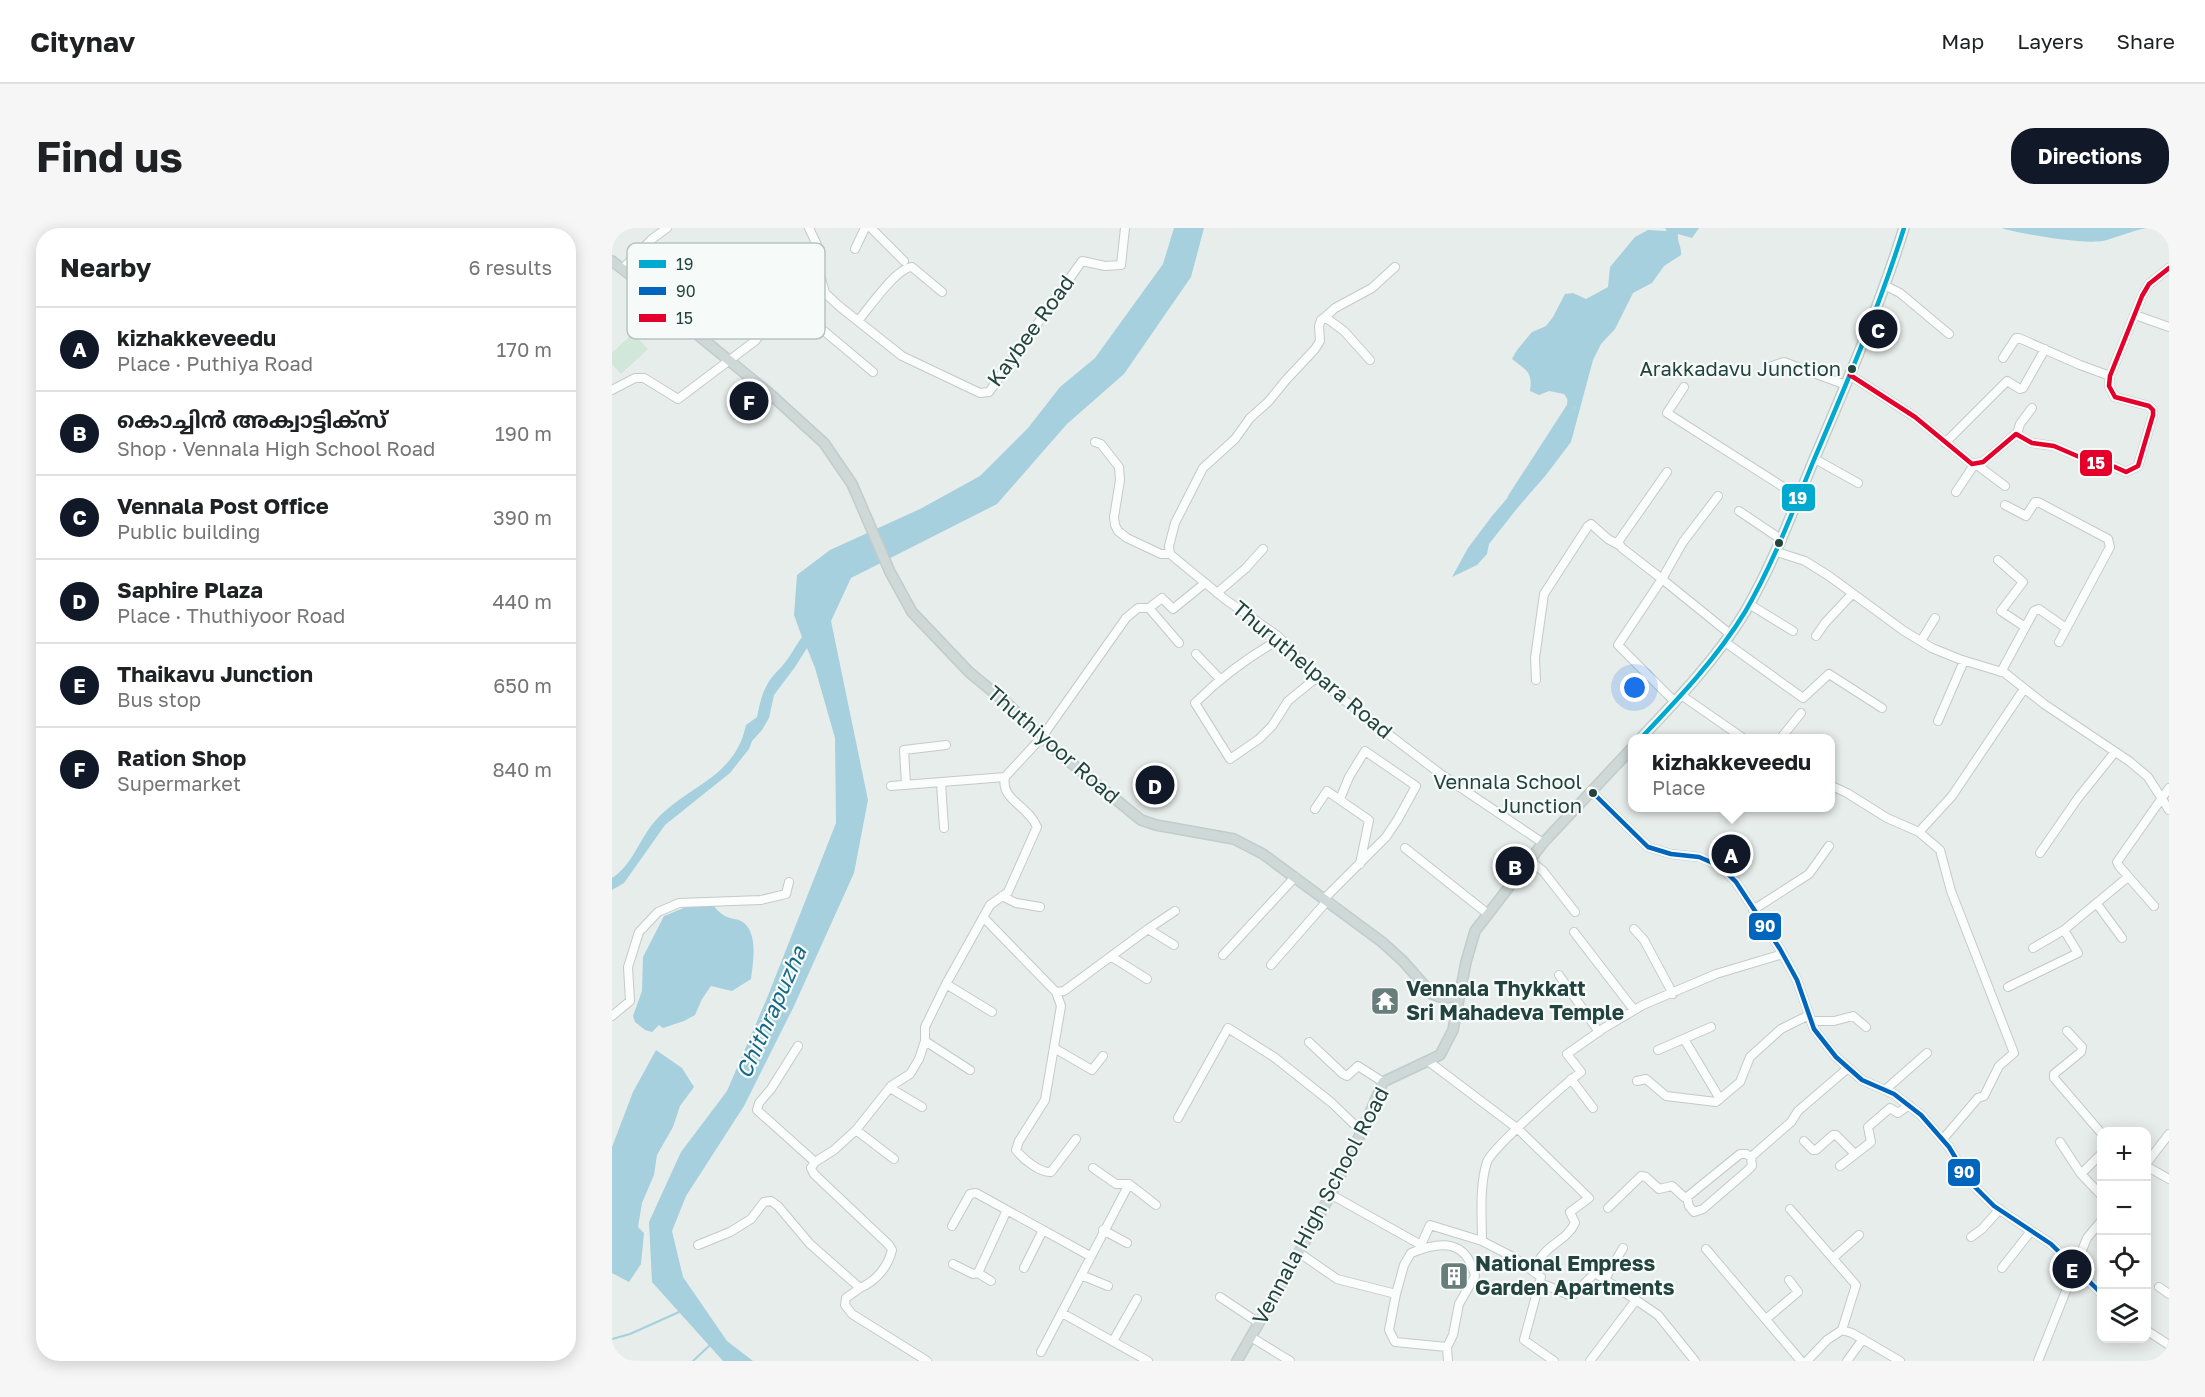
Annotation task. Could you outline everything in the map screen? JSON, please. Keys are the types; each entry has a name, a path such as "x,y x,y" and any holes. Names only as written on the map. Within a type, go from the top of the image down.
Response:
{"main road":[{"path":"1645,734 1678,698 1727,638 1749,604 1777,552 1886,286 1904,228"},
{"name":"Thuthiyoor Road","path":"612,261 627,272"},
{"name":"Thuthiyoor Road","path":"703,339 824,443 852,484 890,572 912,612 969,672 1009,705 1059,754 1141,820 1156,825 1234,839 1263,854 1382,942 1403,961 1432,994 1443,998 1460,996"},
{"name":"Vennala High School Road","path":"1238,1361 1363,1133 1383,1082 1440,1055 1453,1030 1475,931 1543,843 1628,752"}],"street":[{"path":"648,243 667,228"},
{"name":"Kaybee Road","path":"809,228 816,243"},
{"path":"855,249 865,228"},
{"path":"871,228 904,261"},
{"name":"Kaybee Road","path":"825,293 902,356 980,393 989,392 1082,261 1104,266 1121,265 1125,228"},
{"path":"622,268 627,262"},
{"path":"858,321 889,284 907,267 912,267 942,292"},
{"path":"1095,442 1101,444 1119,467 1120,480 1114,517 1118,531 1127,538 1161,554 1170,554 1169,546 1175,523 1203,468 1235,439 1254,413 1268,402 1315,349 1320,341 1321,320 1335,308 1377,284 1395,267"},
{"path":"2017,434 2032,443 2054,446 2091,462 2126,472 2138,466 2143,455 2153,410 2149,406 2115,398 2109,386 2110,376 2149,284 2169,268"},
{"path":"1886,286 1907,298 1949,334"},
{"path":"2135,315 2169,327"},
{"path":"1325,317 1344,331 1370,360"},
{"path":"825,332 873,372"},
{"path":"2003,358 2016,338 2019,338 2110,376"},
{"path":"612,390 635,378 644,378 677,399 731,362 757,339"},
{"path":"1945,443 2007,381 2020,389 2023,388 2045,349"},
{"path":"1768,368 1784,362 1846,385"},
{"path":"1850,375 1915,417 1945,443 2005,486"},
{"path":"1684,387 1666,413 1799,497"},
{"path":"2017,434 2020,424 2032,408"},
{"path":"1956,492 1976,465 1983,462 2017,434"},
{"path":"1815,459 1858,483"},
{"path":"1619,545 1618,542 1667,472"},
{"path":"1718,496 1683,542 1662,579 1618,645 1678,698 1736,734"},
{"path":"2005,505 2026,516 2038,502 2108,539 2110,547 2059,642"},
{"path":"1739,511 1752,522 1782,540"},
{"path":"1536,680 1535,658 1544,594 1591,524 1662,579 1727,638 1803,698 1829,674 1882,708"},
{"path":"1217,592 1246,568 1263,549"},
{"path":"1777,552 1805,561 1921,641 1964,661 2001,672 2148,777 2169,810"},
{"name":"Thuruthelpara Road","path":"1170,554 1280,639 1316,678 1442,775 1543,843"},
{"path":"1998,560 2023,582 2001,611 2025,627"},
{"path":"927,1361 852,1314 845,1305 846,1298 880,1274 892,1250 878,1233 814,1174 811,1168 814,1162 834,1150 856,1130 890,1088 910,1074 919,1059 925,1041 925,1028 946,984 990,905 1008,892 1037,827 1033,816 1006,793 1003,785 1005,777 1042,737 1126,618 1138,608 1149,608 1162,598 1173,609 1205,583"},
{"path":"1816,636 1852,594"},
{"path":"1749,604 1793,631"},
{"path":"1149,608 1179,642"},
{"path":"2001,672 2034,611 2039,609 2066,628"},
{"path":"1921,641 1935,618"},
{"path":"1280,639 1254,653 1220,679 1195,703 1230,759 1259,739 1272,726 1288,701 1316,678"},
{"path":"1196,654 1220,679"},
{"path":"1938,721 1964,661"},
{"path":"1919,832 1952,796 2024,689"},
{"path":"1784,734 1801,713"},
{"path":"906,784 904,750 946,745"},
{"path":"1271,965 1325,900 1378,845 1398,819 1416,786 1365,751 1349,777 1340,799"},
{"path":"2040,853 2078,798 2115,752"},
{"path":"891,786 1005,777"},
{"path":"941,783 944,828"},
{"path":"1835,787 1887,818 1919,832 1940,850 1951,891 2014,1053 1999,1066 1984,1096 1978,1098 1943,1139"},
{"path":"2154,906 2117,862 2169,788"},
{"path":"1315,809 1328,791 1369,820 1359,866"},
{"path":"1591,791 1648,847 1671,854 1699,857 1720,866 1736,882 1783,954 1797,980 1814,1029 1836,1057 1862,1080 1894,1094 1922,1115 1943,1139 1970,1182 2000,1209 2051,1244 2097,1289"},
{"path":"1365,839 1378,845"},
{"path":"1753,910 1809,874 1829,846"},
{"path":"1405,848 1488,914"},
{"path":"1529,860 1543,871 1575,912"},
{"path":"1729,875 1744,860"},
{"path":"1223,956 1294,877"},
{"path":"2033,948 2064,930 2128,877"},
{"path":"613,1012 630,1000 628,967 639,932 658,912 679,903 761,900 786,894 789,882"},
{"path":"1002,896 1016,903 1040,907"},
{"path":"2097,904 2122,938"},
{"path":"1056,992 1064,990 1175,911"},
{"path":"983,917 1056,992 1061,1006 1045,1100 1019,1141 1016,1150 1023,1158 1045,1172 1051,1172 1076,1139"},
{"path":"1148,929 1174,945"},
{"path":"1634,929 1644,940 1673,994"},
{"path":"2008,987 2078,953 2064,930"},
{"path":"1574,932 1634,1010"},
{"path":"1482,1241 1481,1199 1488,1160 1518,1129 1581,1072 1567,1054 1634,1010 1716,974 1783,954"},
{"path":"1112,957 1147,979"},
{"path":"1558,975 1599,1032"},
{"path":"946,984 992,1012"},
{"path":"1637,1081 1646,1079 1666,1096 1716,1102 1740,1082 1750,1057 1781,1029 1810,1018 1834,1021 1853,1016 1866,1028"},
{"path":"1658,1050 1711,1027"},
{"path":"1178,1118 1228,1028 1274,1057 1332,1103 1363,1133"},
{"path":"2067,1031 2082,1047 2081,1052 2054,1074 2054,1078 2097,1128"},
{"path":"1684,1039 1720,1099"},
{"path":"925,1041 970,1070"},
{"path":"1309,1042 1343,1074 1347,1076 1358,1066 1383,1082"},
{"path":"798,1046 771,1089 759,1103 757,1110 814,1162"},
{"path":"1054,1048 1092,1070 1103,1056"},
{"path":"1885,1090 1928,1053"},
{"path":"1428,1061 1518,1129 1588,1198 1570,1212 1574,1226 1565,1237 1540,1257 1535,1273"},
{"path":"1751,1157 1791,1122 1798,1111 1848,1068"},
{"path":"1571,1079 1593,1108"},
{"path":"890,1088 922,1107"},
{"path":"1840,1166 1871,1142 1869,1127 1890,1108 1898,1113 1909,1105"},
{"path":"856,1130 894,1159"},
{"path":"2151,1158 2169,1134"},
{"path":"1804,1142 1816,1150 1836,1135 1855,1155"},
{"path":"2060,1142 2081,1174 2097,1191"},
{"path":"1687,1197 1740,1154 1751,1157"},
{"path":"1687,1197 1689,1206 1694,1212 1703,1209 1752,1166 1751,1157"},
{"path":"2081,1174 2097,1158"},
{"path":"1093,1168 1116,1184 1128,1184 1156,1205"},
{"path":"2151,1168 2169,1179"},
{"path":"1608,1208 1641,1176 1659,1189 1672,1186 1687,1197"},
{"path":"1041,1352 1128,1184"},
{"path":"952,1226 973,1193 1090,1256"},
{"path":"1330,1194 1421,1245 1430,1225 1482,1241 1513,1257 1541,1277 1524,1340 1554,1361"},
{"path":"698,1245 730,1232 751,1219 764,1202 771,1201 778,1206 810,1244 860,1288"},
{"path":"1790,1209 1856,1285 1842,1330 1827,1340 1807,1361"},
{"path":"1971,1237 1982,1229 2000,1209"},
{"path":"978,1273 1007,1210"},
{"path":"2040,1360 2060,1303 2087,1238 2097,1226"},
{"path":"1024,1268 1043,1230"},
{"path":"1103,1230 1127,1243"},
{"path":"2002,1268 2031,1231"},
{"path":"1833,1258 1859,1235"},
{"path":"1447,1347 1395,1342 1389,1330 1404,1265 1411,1253 1437,1245 1451,1246 1464,1251 1475,1276 1459,1304 1453,1335 1447,1347 1448,1361"},
{"path":"1605,1279 1623,1248"},
{"path":"1707,1249 1801,1361"},
{"path":"1298,1252 1337,1280 1396,1294"},
{"path":"953,1264 973,1274 978,1273 991,1281"},
{"path":"1540,1283 1572,1296 1595,1273 1658,1315 1690,1359"},
{"path":"1081,1275 1108,1286"},
{"path":"1766,1319 1798,1292 1789,1280"},
{"path":"2159,1287 2169,1294"},
{"path":"1220,1297 1259,1323"},
{"path":"1113,1341 1137,1299"},
{"path":"1590,1361 1636,1300"},
{"path":"1062,1313 1148,1361"},
{"path":"1842,1330 1863,1339 1900,1361"},
{"path":"2151,1333 2169,1344"},
{"path":"1251,1337 1290,1361"},
{"path":"1847,1361 1863,1339"}],"green space":[{"path":"627,339 639,339 648,349 621,374 612,364 612,353"}],"water":[{"name":"Chithrapuzha","path":"1174,228 1204,228 1191,277 1124,374 1067,424 997,504 851,578 831,621 868,800 854,873 794,1006 744,1106 686,1196 672,1231 683,1277 727,1341 753,1361 723,1361 652,1282 649,1222 681,1152 727,1091 767,998 836,823 835,738 807,648 774,695 769,718 762,730 730,773 665,825 624,883 612,890 612,878 625,866 656,820 709,779 732,757 746,725 757,717 767,685 786,662 802,637 794,615 797,575 830,550 920,509 980,476 1028,428 1060,387 1095,358 1163,264"},
{"path":"1665,228 1699,228 1692,238 1678,234 1681,255 1664,266 1652,283 1633,293 1615,329 1601,344 1593,360 1571,442 1489,544 1487,554 1477,565 1452,577 1468,548 1534,467 1570,412 1575,408 1574,402 1568,400 1564,394 1549,391 1539,395 1530,391 1529,375 1512,359 1517,350 1532,332 1546,326 1565,294 1573,293 1586,299 1608,287 1610,267 1635,237 1648,230 1667,231"},
{"path":"2001,228 2146,228 2107,240 2085,242 2038,236"},
{"path":"713,905 725,916 741,921 747,926 754,947 751,979 732,991 711,986 695,1015 663,1028 659,1025 652,1032 645,1030 635,1022 633,1016 642,991 643,957 664,916 686,907"},
{"path":"656,1050 682,1068 694,1087 680,1106 673,1127 657,1155 654,1175 642,1203 638,1227 644,1233 641,1264 629,1282 612,1273 612,1147 633,1092"}],"waterway":[{"path":"1512,497 1571,406 1572,392"},
{"path":"612,1339 630,1334 679,1312"},
{"path":"693,1361 710,1345"}],"transit line":[{"name":"19","path":"1645,734 1710,662 1734,629 1755,594 1782,538 1850,375 1904,228"},
{"name":"15","path":"1850,375 1915,417 1972,464 1983,462 2016,434 2032,443 2054,446 2091,462 2126,472 2138,466 2153,410 2149,406 2115,397 2109,386 2110,376 2142,296 2149,284 2169,268"},
{"name":"90","path":"1591,791 1648,847 1671,854 1699,857 1720,866 1736,882 1780,949 1797,980 1814,1029 1836,1057 1862,1080 1894,1094 1921,1115 1949,1147 1970,1182 1994,1206 2051,1244 2097,1289"}],"place":[{"name":"Vennala Post Office","path":"1878,329"},
{"name":"Arakkadavu Junction","path":"1852,369"},
{"name":"Ration Shop","path":"749,401"},
{"name":"Saphire Plaza","path":"1155,785"},
{"name":"Vennala School Junction","path":"1593,793"},
{"name":"kizhakkeveedu","path":"1731,854"},
{"name":"കൊച്ചിൻ അക്വാട്ടിക്സ്","path":"1515,866"},
{"name":"Vennala Thykkatt Sri Mahadeva Temple","path":"1385,1001"},
{"name":"Thaikavu Junction","path":"2072,1269"},
{"name":"National Empress Garden Apartments","path":"1454,1276"}]}
